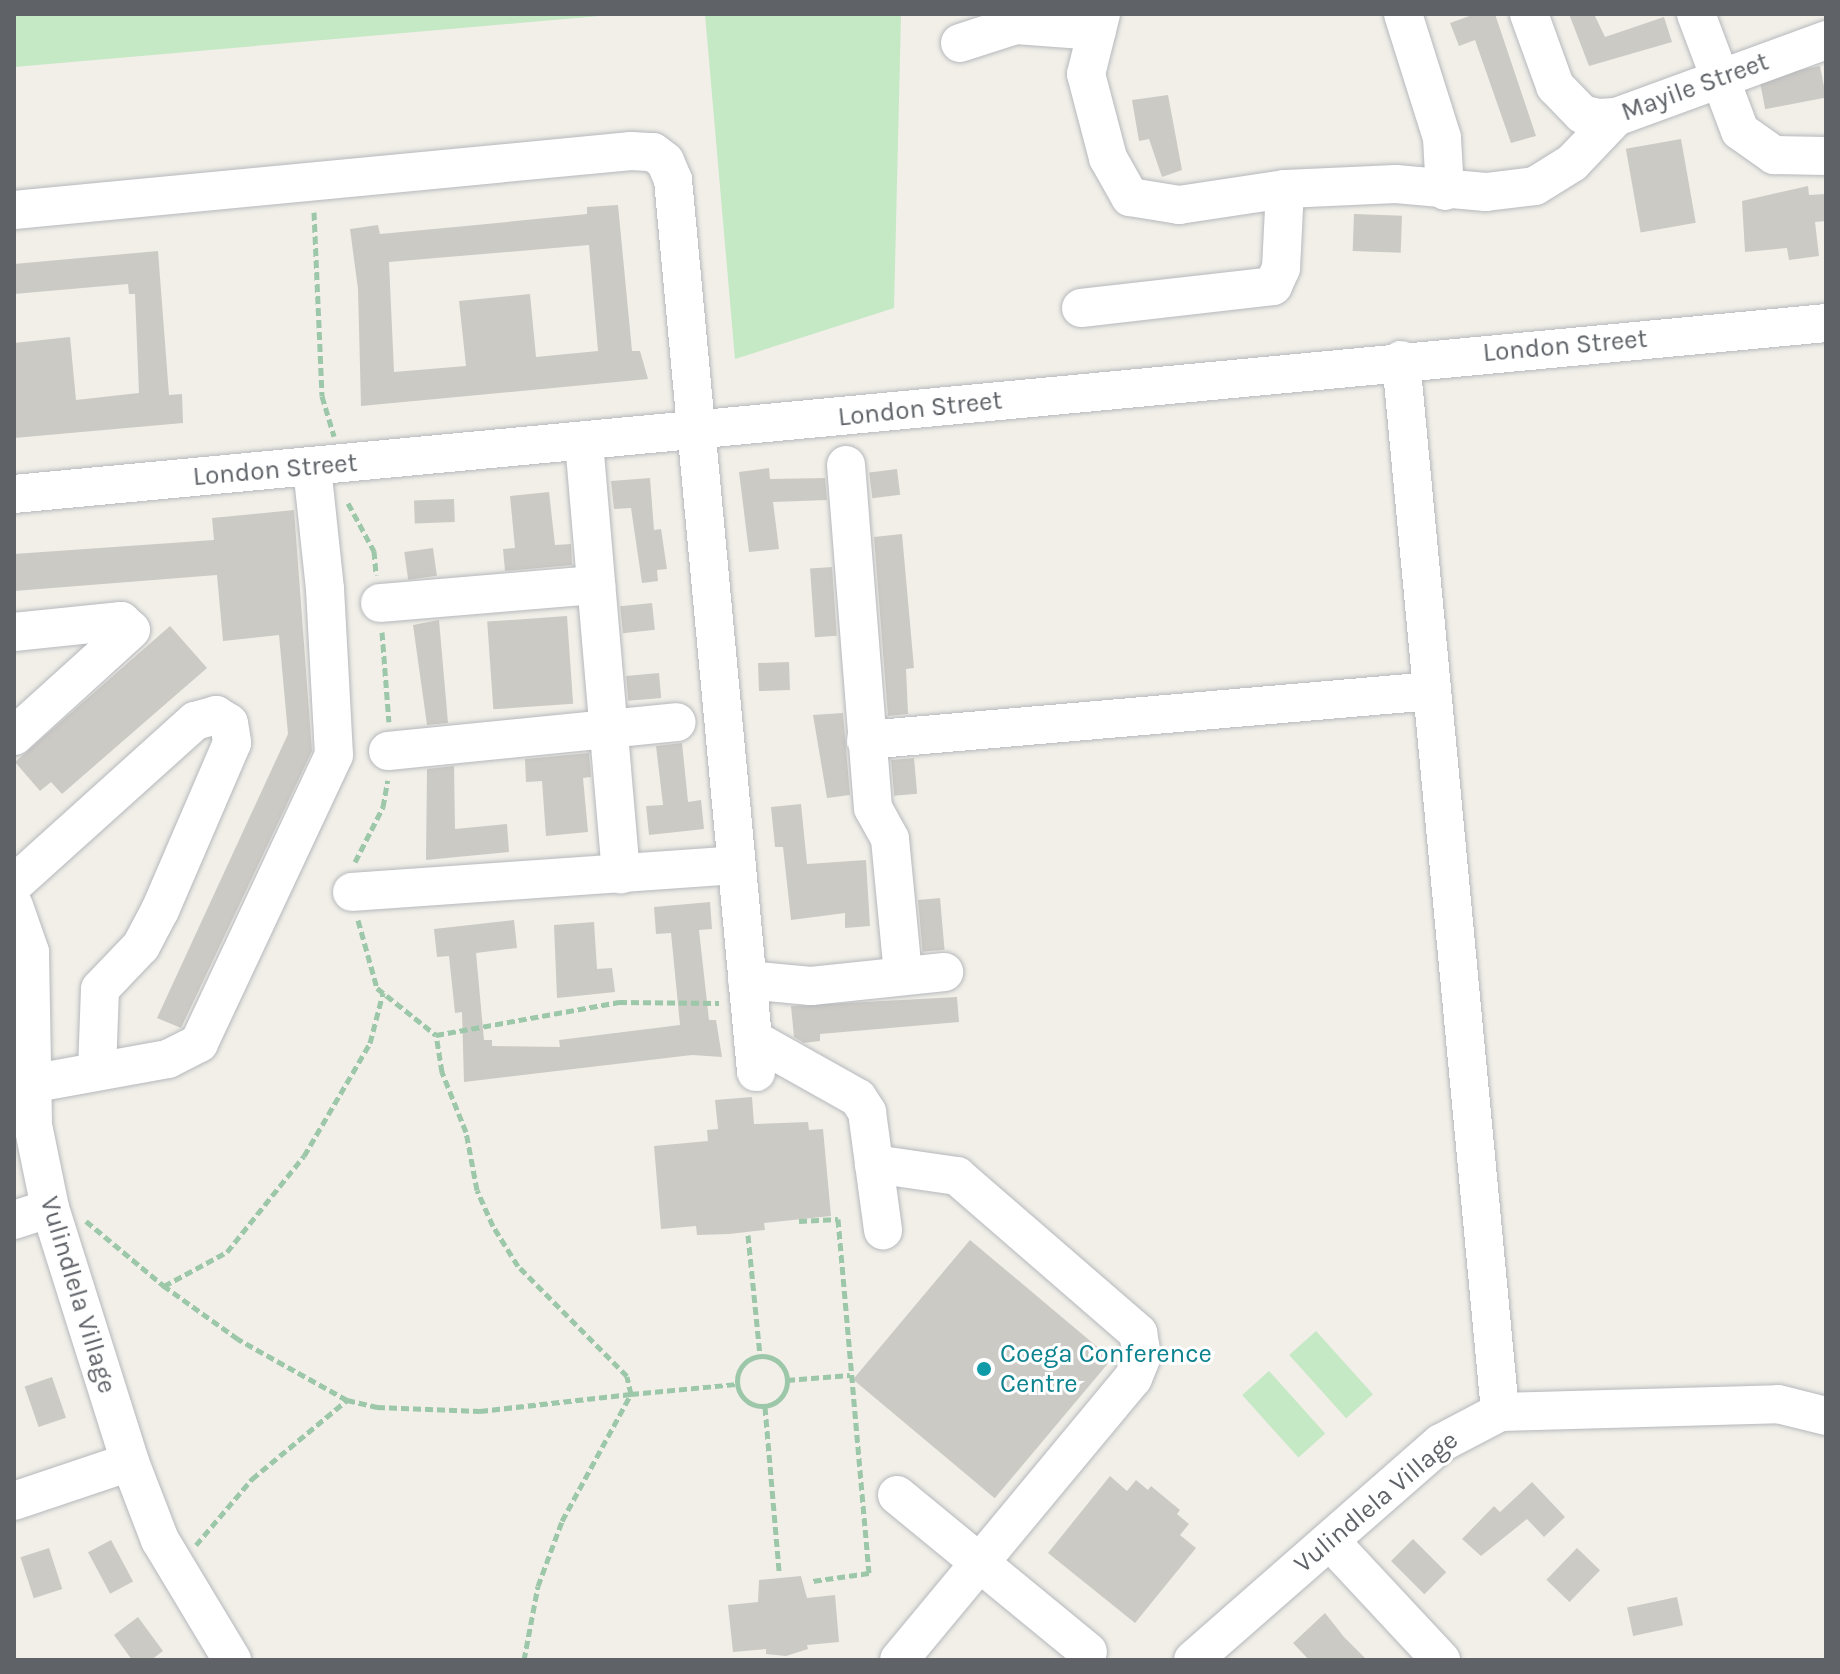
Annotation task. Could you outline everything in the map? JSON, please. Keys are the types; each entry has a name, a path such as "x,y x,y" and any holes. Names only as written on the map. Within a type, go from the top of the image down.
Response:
{"street":[{"path":"1403,14 1442,138 1445,191"},
{"name":"Mayile Street","path":"1529,14 1555,86 1568,103 1582,114 1616,117 1826,40"},
{"path":"1696,14 1740,131 1754,144 1774,155 1826,156"},
{"path":"960,43 1016,20 1099,22 1086,74 1108,158 1130,197 1179,205 1285,189 1396,184 1445,191 1535,186 1572,163 1616,117"},
{"path":"14,210 653,152 665,161 673,180 694,432 755,1056 858,1098 867,1112 883,1230"},
{"path":"1081,308 1273,286 1281,268 1285,189"},
{"name":"London Street","path":"14,494 694,432 1401,360 1826,323"},
{"path":"1401,360 1500,1412"},
{"path":"584,442 621,874"},
{"path":"846,465 873,808 890,839 903,975"},
{"path":"30,1084 182,1055 199,1043 334,755 326,604 312,467"},
{"path":"380,603 596,585"},
{"path":"14,632 121,621 131,630 14,736"},
{"path":"866,740 1432,691"},
{"path":"14,884 195,721 209,715 229,723 232,743 160,910 141,946 100,989 97,1071"},
{"path":"388,751 677,722"},
{"path":"352,892 735,865"},
{"name":"Vulindlela Village","path":"14,906 30,952 30,1084 23,1124 130,1462 172,1566 232,1660"},
{"path":"747,980 811,986 944,972"},
{"path":"874,1164 957,1176 1138,1333 1142,1356 1133,1378 899,1660"},
{"path":"14,1220 50,1208"},
{"name":"Vulindlela Village","path":"1193,1660 1441,1443 1500,1412 1778,1404 1826,1416"},
{"path":"14,1501 130,1462"},
{"path":"897,1495 1088,1652"},
{"path":"1330,1541 1441,1660"}],"path":[{"path":"164,1286 227,1252 304,1156 370,1043 383,993"},
{"path":"436,1035 442,1072 466,1132 477,1190 493,1226 518,1266 627,1376 631,1394 562,1521 538,1586 524,1660"},
{"path":"50,1208 95,1224 131,1262 238,1339 347,1400 377,1407 480,1411 736,1384"},
{"path":"799,1221 838,1219 869,1573 813,1581"},
{"path":"748,1235 760,1355"},
{"path":"760,1355 774,1359 787,1380 778,1401 765,1407 741,1397 736,1384 747,1360 760,1355"},
{"path":"787,1380 850,1375"},
{"path":"172,1566 192,1550 252,1479 347,1400"},
{"path":"765,1407 779,1571"}],"green space":[{"path":"14,14 622,14 14,67"},
{"path":"705,14 901,14 894,308 735,359"},
{"path":"1316,1331 1373,1394 1346,1418 1289,1355"},
{"path":"1269,1371 1325,1433 1298,1458 1242,1395"}],"building":[{"path":"1475,14 1495,14 1536,136 1511,143 1475,40 1459,46 1450,23"},
{"path":"1569,14 1594,14 1605,37 1664,17 1672,42 1589,66"},
{"path":"1820,66 1826,97 1765,109 1759,78"},
{"path":"1168,95 1182,170 1162,177 1149,139 1139,141 1132,100"},
{"path":"1681,139 1696,223 1641,232 1626,149"},
{"path":"1808,186 1809,195 1826,194 1826,221 1815,222 1819,256 1789,260 1787,248 1745,252 1742,201"},
{"path":"618,205 632,351 640,351 648,379 361,406 358,289 350,229 378,225 380,234 587,214 587,207","holes":["589,245 598,351 536,357 530,294 459,301 466,366 394,372 389,262"]},
{"path":"1354,214 1402,216 1401,253 1353,251"},
{"path":"158,251 169,395 182,394 183,423 14,438 14,343 70,337 76,400 139,393 135,294 129,294 128,284 14,294 14,264"},
{"path":"769,468 770,479 825,478 827,500 773,502 779,549 749,552 739,472"},
{"path":"897,469 900,495 872,498 869,472"},
{"path":"650,478 654,530 661,529 667,569 657,570 658,581 642,583 631,508 614,509 611,481"},
{"path":"549,492 555,545 571,544 572,565 505,571 503,549 515,548 510,496"},
{"path":"454,499 455,522 415,523 414,500"},
{"path":"294,510 312,751 181,1028 157,1018 288,734 279,635 223,641 217,575 14,591 14,554 214,540 212,518"},
{"path":"902,534 914,668 906,669 908,714 888,716 874,537"},
{"path":"433,548 437,576 408,580 404,552"},
{"path":"832,567 837,636 815,637 810,569"},
{"path":"652,603 655,630 623,633 620,606"},
{"path":"567,616 573,704 493,709 487,622"},
{"path":"439,620 448,723 427,725 413,625"},
{"path":"170,626 207,668 62,794 51,782 40,791 15,762"},
{"path":"789,662 790,690 759,691 758,663"},
{"path":"659,673 661,698 628,701 626,676"},
{"path":"843,713 850,795 827,798 813,715"},
{"path":"682,743 688,802 701,800 704,829 649,835 646,806 663,805 656,746"},
{"path":"589,753 591,777 583,778 588,832 546,836 542,781 526,782 525,759"},
{"path":"914,758 917,794 894,796 891,760"},
{"path":"454,766 455,829 507,824 509,852 426,860 427,769"},
{"path":"801,804 807,864 866,860 870,926 845,928 845,913 791,920 783,847 775,847 771,807"},
{"path":"940,898 945,950 923,952 918,900"},
{"path":"710,902 712,929 699,930 709,1020 716,1020 722,1057 692,1055 464,1082 462,1012 455,1013 449,956 437,957 434,929 514,920 517,948 476,953 484,1040 492,1040 492,1046 560,1047 559,1040 680,1025 671,933 656,934 654,907"},
{"path":"594,922 597,969 612,968 615,992 557,998 554,925"},
{"path":"957,997 959,1022 820,1034 820,1041 804,1043 794,1037 791,1006"},
{"path":"752,1097 754,1124 808,1122 809,1130 823,1129 831,1216 764,1223 765,1230 729,1234 697,1235 696,1226 661,1229 654,1146 708,1141 707,1130 718,1129 715,1100"},
{"name":"Coega Conference Centre","path":"970,1240 1112,1359 995,1498 853,1379"},
{"path":"52,1377 66,1418 39,1427 25,1386"},
{"path":"1110,1476 1127,1491 1136,1480 1148,1490 1151,1486 1180,1510 1177,1514 1189,1524 1180,1535 1196,1548 1135,1623 1048,1553"},
{"path":"1532,1482 1565,1517 1544,1537 1527,1519 1481,1556 1462,1539 1494,1506 1500,1512"},
{"path":"1413,1539 1446,1572 1424,1594 1391,1561"},
{"path":"111,1540 133,1581 110,1594 88,1552"},
{"path":"49,1548 62,1589 34,1598 20,1557"},
{"path":"1577,1548 1600,1570 1569,1602 1546,1580"},
{"path":"801,1576 807,1598 835,1595 839,1642 807,1645 808,1649 786,1656 766,1654 766,1649 733,1652 728,1605 758,1602 759,1580"},
{"path":"1677,1597 1683,1625 1633,1636 1627,1608"},
{"path":"1325,1613 1367,1660 1309,1660 1293,1643"},
{"path":"138,1617 163,1651 151,1660 132,1660 114,1635"}],"place":[{"name":"Coega Conference Centre","path":"984,1369"}]}
